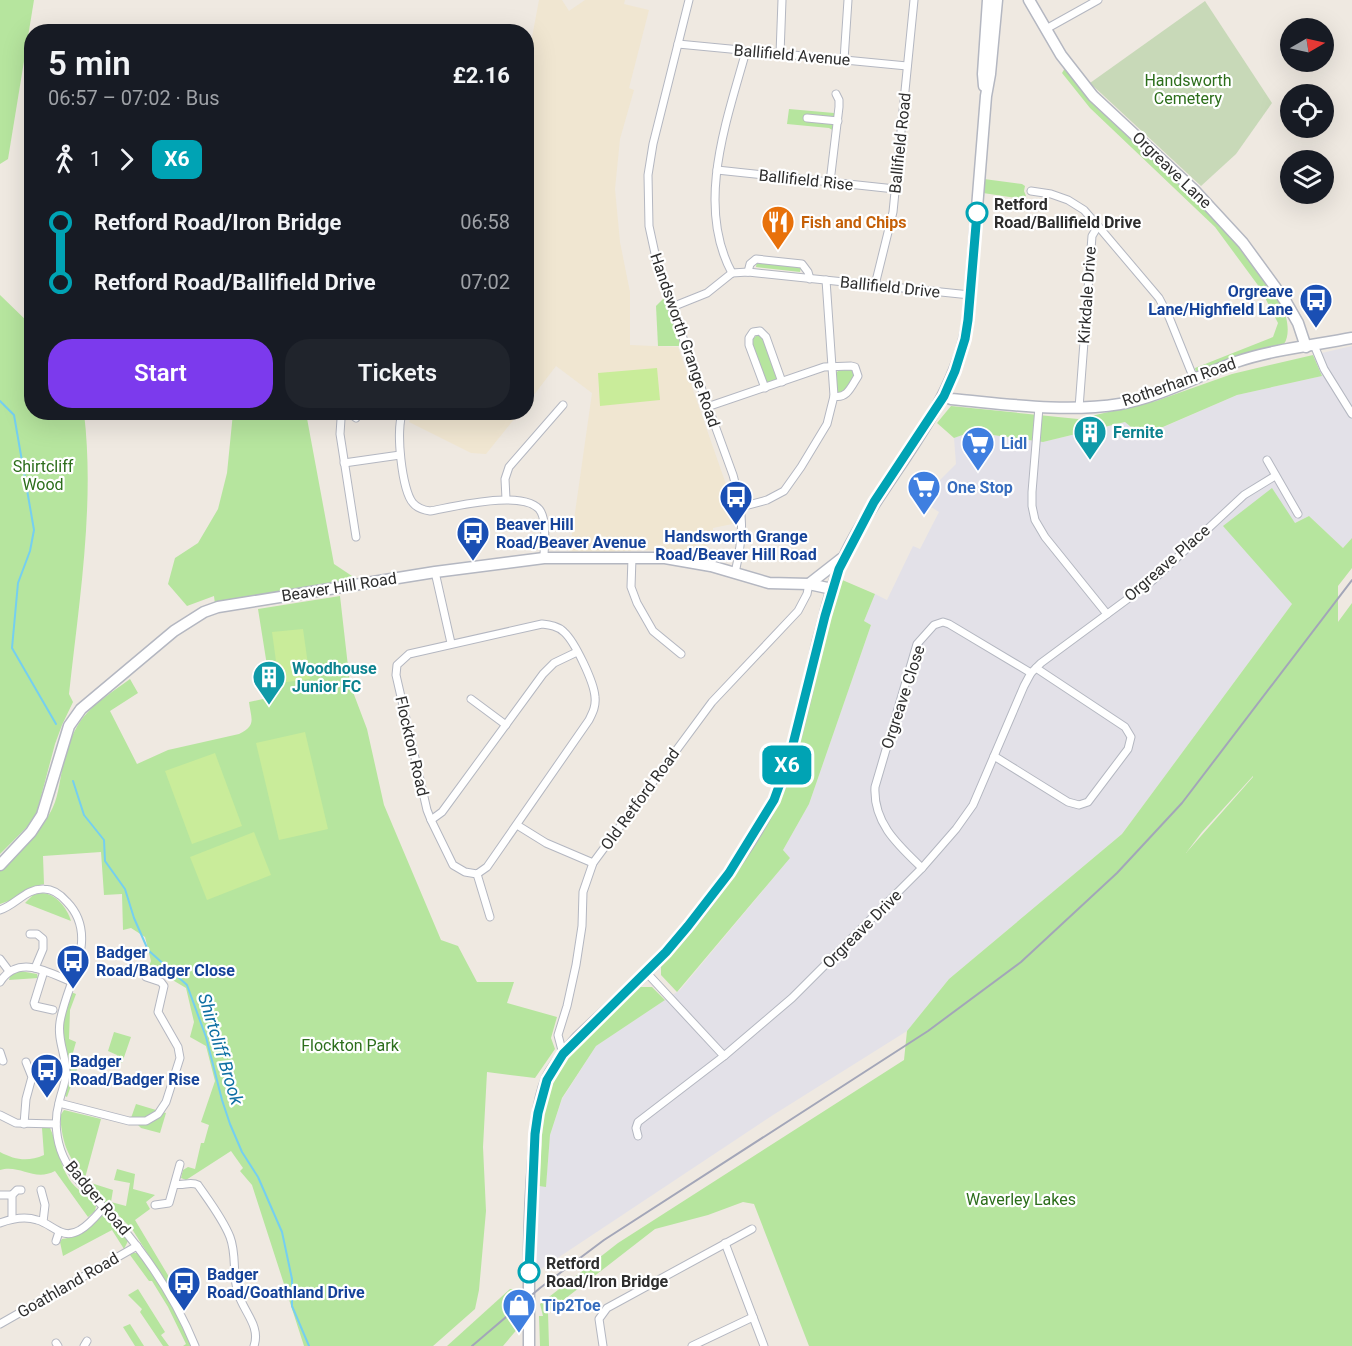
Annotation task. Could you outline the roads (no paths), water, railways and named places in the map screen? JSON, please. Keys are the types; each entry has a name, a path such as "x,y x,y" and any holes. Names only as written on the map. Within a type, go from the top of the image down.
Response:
{"main road":[{"path":"986,96 983,74 988,0"},
{"path":"529,1346 530,1242 535,1134 547,1080 563,1054 646,972 688,926 729,873 774,800 790,756 833,584 844,557 874,502 944,396 955,371 965,339 970,295 986,96 997,0"},
{"name":"Orgreave Lane","path":"1029,0 1072,72 1093,96 1194,190 1243,243 1286,302 1310,346"},
{"name":"Rotherham Road","path":"944,396 951,399 1079,408 1131,402 1237,361 1352,338"},
{"path":"811,582 844,557"},
{"name":"Beaver Hill Road","path":"0,865 31,832 42,815 69,726 81,709 163,639 190,619 204,612 230,604 435,572 544,558 680,560 769,583 833,584"}],"street":[{"name":"Handsworth Grange Road","path":"689,0 653,144 647,192 651,241 659,272 733,475 741,507 742,534 735,573"},
{"path":"780,54 782,0"},
{"path":"844,60 848,0"},
{"name":"Ballifield Road","path":"875,285 890,229 914,0"},
{"path":"1046,29 1098,0"},
{"name":"Ballifield Avenue","path":"678,44 907,66"},
{"path":"672,307 707,293 732,273 724,255 715,215 717,170 746,51"},
{"path":"830,182 838,121 839,100 836,94"},
{"path":"807,118 838,121"},
{"name":"Ballifield Rise","path":"717,170 895,189"},
{"name":"Kirkdale Drive","path":"1031,191 1051,194 1068,200 1084,210 1098,226 1092,236 1079,408"},
{"path":"1098,226 1159,298 1194,379"},
{"name":"Ballifield Drive","path":"748,272 750,264 756,259 787,262 802,264 810,279"},
{"name":"Ballifield Drive","path":"732,273 748,272 970,295"},
{"path":"741,507 767,500 789,485 822,433 830,413 834,396 826,280"},
{"path":"765,388 749,345 749,338 753,332 760,331 766,337 782,382"},
{"name":"Orgreave Lane","path":"1310,346 1352,414"},
{"path":"707,407 824,368 855,367 858,373 846,395 841,398 834,396"},
{"path":"506,500 505,479 508,467 563,405"},
{"path":"1039,406 1032,492 1035,520 1045,537 1107,614"},
{"path":"342,420 339,426 356,537"},
{"path":"400,420 398,425 400,455 413,503 423,510 430,511 506,500 531,503 542,513 544,558"},
{"path":"344,463 400,455"},
{"path":"1267,460 1298,514"},
{"name":"Orgreave Place","path":"1033,670 1068,641 1152,581 1244,495 1275,476"},
{"path":"632,558 631,587 637,603 653,631 681,654"},
{"path":"435,572 451,643 534,625 550,625 565,632 594,690 595,706 592,713 518,825 487,867 477,874 490,917"},
{"name":"Old Retford Road","path":"563,1054 558,1035 576,965 584,892 593,862 712,702 798,611 811,582"},
{"name":"Orgreave Close","path":"922,868 889,834 878,814 875,787 917,644 939,623 949,624 1033,670 1125,726 1131,737 1128,749 1088,802 1079,805 1068,802 994,756"},
{"name":"Flockton Road","path":"451,643 408,654 400,660 396,670 424,799 431,820 453,864 465,872 477,874"},
{"path":"431,820 442,812 548,668 577,652"},
{"name":"Orgreave Drive","path":"638,1136 636,1128 638,1122 724,1056 815,976 922,868 973,805 1033,670"},
{"path":"471,699 506,725"},
{"path":"518,825 546,843 593,862"},
{"name":"Badger Road","path":"1,910 30,892 42,888 52,890 67,902 77,915 81,931 79,958 60,1020 60,1041 66,1068 56,1124 60,1148 78,1180 137,1246 176,1306 195,1346"},
{"path":"30,934 37,934 43,939 43,949 35,968"},
{"path":"0,959 9,971"},
{"path":"0,982 9,971 19,967 35,968 72,982"},
{"path":"44,971 34,1003 53,1010"},
{"path":"646,972 724,1056"},
{"path":"59,1103 139,1122 152,1119 162,1109 180,1064 180,1053 158,1012 164,986 161,982 146,977"},
{"path":"24,1124 26,1099 32,1077 26,1062"},
{"path":"0,1116 24,1124 56,1124"},
{"path":"155,1205 168,1203 180,1164"},
{"path":"175,1184 198,1185 228,1232 233,1246 238,1293 255,1331 254,1346"},
{"path":"12,1219 12,1195 17,1190 21,1190"},
{"path":"40,1190 45,1205 43,1222"},
{"path":"0,1195 12,1195"},
{"path":"0,1223 12,1219 30,1218 43,1222 59,1232 69,1234 79,1231 104,1207"},
{"path":"603,1346 599,1318 607,1308 752,1229"},
{"path":"56,1241 59,1232"},
{"path":"725,1243 764,1346"},
{"name":"Goathland Road","path":"0,1324 137,1246"},
{"path":"692,1346 753,1317"}],"waterway":[{"name":"Shirtcliff Brook","path":"0,401 14,415 34,530 30,551 18,583 12,648 56,724"},
{"name":"Shirtcliff Brook","path":"73,781 84,815 104,840 105,861 125,889 134,918 148,950 187,985 206,1037 230,1124 242,1152 258,1177 282,1232 292,1279 292,1306 309,1346"}],"railway":[{"path":"472,1346 540,1288 604,1240 928,1031 1021,962 1117,873 1182,803 1352,580"}],"place":[{"name":"Retford Road/Ballifield Drive","path":"977,213"},
{"name":"Fish and Chips","path":"778,251"},
{"name":"Orgreave Lane/Highfield Lane","path":"1316,329"},
{"name":"Fernite","path":"1090,461"},
{"name":"Lidl","path":"978,472"},
{"name":"One Stop","path":"924,516"},
{"name":"Handsworth Grange Road/Beaver Hill Road","path":"736,526"},
{"name":"Beaver Hill Road/Beaver Avenue","path":"473,562"},
{"name":"Woodhouse Junior FC","path":"269,706"},
{"name":"Badger Road/Badger Close","path":"73,990"},
{"name":"Badger Road/Badger Rise","path":"47,1099"},
{"name":"Retford Road/Iron Bridge","path":"529,1272"},
{"name":"Badger Road/Goathland Drive","path":"184,1312"},
{"name":"Tip2Toe","path":"519,1334"}],"park label":[{"name":"Handsworth Cemetery","path":"1188,89"},
{"name":"Shirtcliff Wood","path":"43,475"},
{"name":"Flockton Park","path":"350,1045"},
{"name":"Waverley Lakes","path":"1021,1199"}]}
